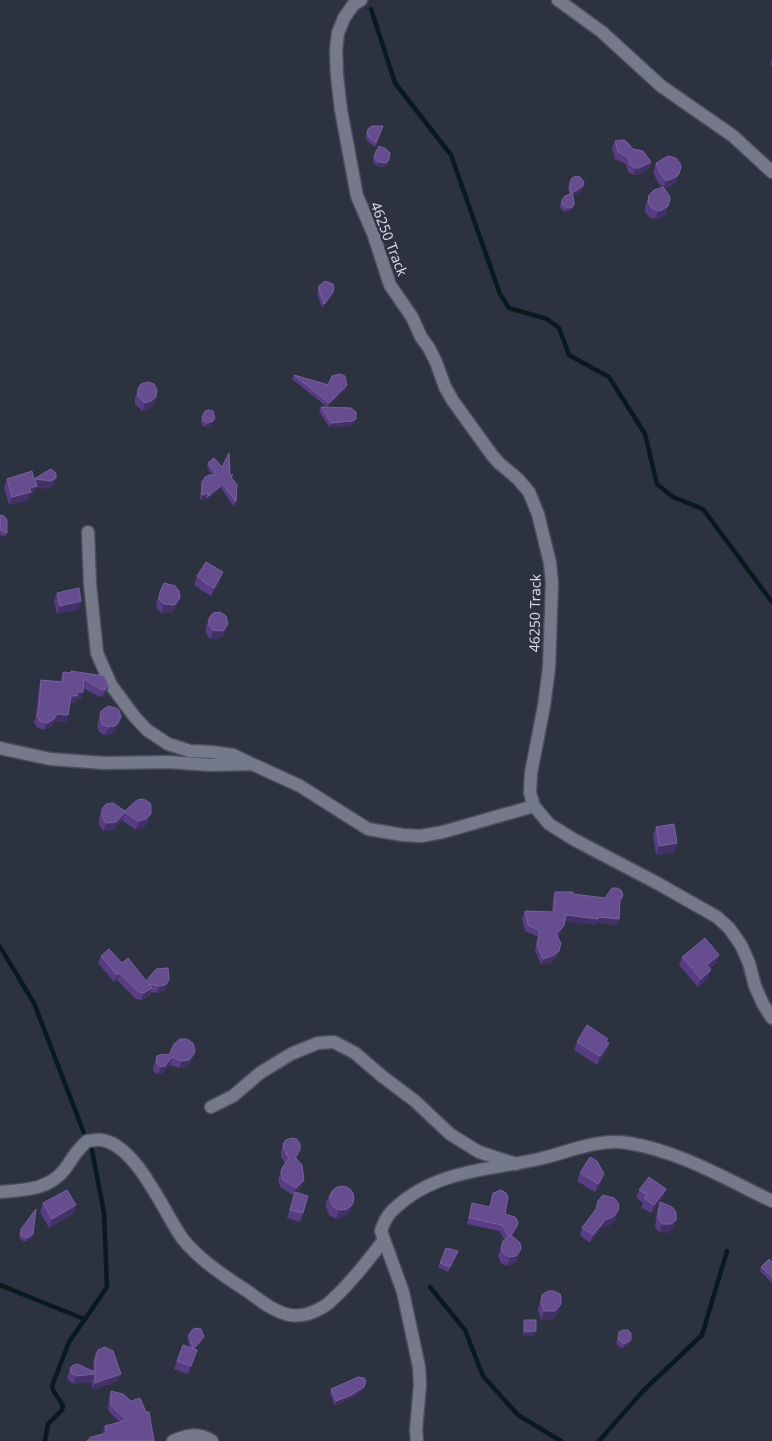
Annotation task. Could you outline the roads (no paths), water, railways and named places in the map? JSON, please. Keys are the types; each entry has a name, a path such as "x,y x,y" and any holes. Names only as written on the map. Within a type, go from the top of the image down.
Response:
{"street":[{"name":"46250 Track","path":"361,0 353,6 344,18 338,33 336,50 341,110 357,196 390,285 429,348 445,387 453,401 492,455 529,492 538,514 550,563 552,582 549,668 531,773 530,793 534,806"},
{"path":"558,0 602,32 661,86 733,136 772,172"},
{"path":"88,532 90,584 97,653 111,685 147,730 168,744 190,751 212,752 233,756 252,764 300,786 368,829 421,836 443,832 534,806 549,824 573,839 717,917 729,928 741,945 749,963 755,986 772,1018"},
{"path":"0,748 50,759 104,763 252,764"},
{"path":"211,1107 233,1096 260,1073 291,1054 318,1043 334,1042 355,1053 415,1101 450,1134 479,1152 516,1164"},
{"path":"0,1192 29,1190 54,1180 65,1170 75,1154 87,1141 101,1140 114,1145 132,1159 151,1184 183,1238 200,1257 275,1310 291,1315 308,1314 324,1307 358,1274 384,1240"},
{"path":"417,1441 419,1367 403,1292 381,1231 389,1213 412,1194 442,1179 540,1159 596,1143 611,1141 655,1149 678,1157 772,1201"},
{"path":"0,1184 29,1190"},
{"path":"173,1441 187,1435 199,1436 212,1441"}],"waterway":[{"path":"371,9 395,83 451,155 500,294 509,308 547,319 559,328 569,355 609,377 645,434 657,484 673,497 703,509 772,602"},
{"path":"0,947 34,1003 92,1150 104,1213 107,1287 69,1342 52,1386 63,1406 62,1410 48,1424 45,1441"},
{"path":"599,1441 643,1391 702,1335 727,1251"},
{"path":"0,1285 84,1319"},
{"path":"430,1287 465,1330 483,1376 518,1415 561,1441"}]}
